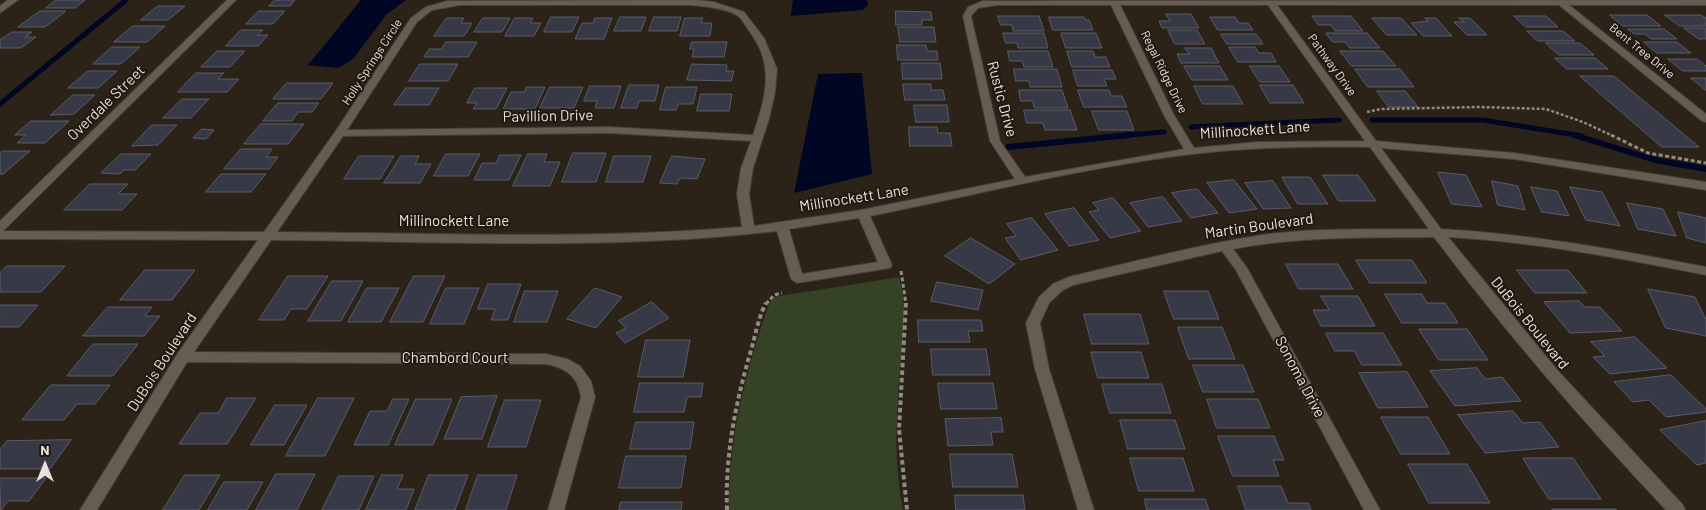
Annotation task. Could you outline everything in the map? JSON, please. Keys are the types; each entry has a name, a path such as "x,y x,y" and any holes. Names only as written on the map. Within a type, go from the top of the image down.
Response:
{"street":[{"path":"0,10 14,0"},
{"name":"Overdale Street","path":"0,228 232,0"},
{"name":"Holly Springs Circle","path":"269,236 340,133 414,20 422,12 435,6 460,2 689,2 712,4 741,14 759,38 772,69 770,92 747,168 743,194 749,230"},
{"name":"Rustic Drive","path":"1024,182 995,141 966,16 970,9 989,2 1115,3"},
{"name":"Pathway Drive","path":"1271,2 1374,143"},
{"path":"1115,3 1706,2"},
{"name":"Regal Ridge Drive","path":"1115,3 1168,115 1191,151"},
{"name":"Bent Tree Drive","path":"1562,3 1706,119"},
{"name":"Pavillion Drive","path":"340,133 609,130 756,138"},
{"name":"Millinockett Lane","path":"0,235 607,238 749,230 863,214 1191,151 1310,142 1374,143 1453,148 1524,156 1706,186"},
{"name":"DuBois Boulevard","path":"1374,143 1438,233 1517,333 1591,421 1677,510"},
{"path":"782,226 797,279 886,265 863,214"},
{"name":"Martin Boulevard","path":"1086,510 1036,344 1033,323 1039,307 1050,293 1069,281 1088,275 1263,239 1328,234 1438,233 1545,241 1639,257 1706,272"},
{"name":"DuBois Boulevard","path":"88,510 183,357 269,236"},
{"name":"Sonoma Drive","path":"1225,246 1241,268 1372,510"},
{"name":"Chambord Court","path":"183,357 546,359 570,365 584,378 588,397 556,510"}],"path":[{"path":"1353,115 1381,109 1480,107 1546,109 1583,122 1648,153 1706,163"},
{"path":"898,264 906,291 907,305 906,341 899,418 899,452 906,510"},
{"path":"727,510 726,496 734,421 746,366 765,307 770,298 776,293 782,293"}],"green space":[{"path":"899,277 904,303 904,316 896,445 898,478 903,510 729,510 729,484 740,406 753,354 769,304 774,297"}],"water":[{"path":"361,0 406,0 387,14 353,59 338,68 308,65"},
{"path":"793,0 867,0 868,5 863,10 791,16"},
{"path":"862,73 872,174 794,193 818,74"}],"building":[{"path":"56,0 85,0 75,8 46,8"},
{"path":"275,0 295,0 290,6 269,6"},
{"path":"158,6 185,6 168,20 141,20"},
{"path":"40,11 66,11 45,27 18,27"},
{"path":"259,11 285,11 273,24 246,24"},
{"path":"896,11 931,12 932,20 922,20 922,25 896,25"},
{"path":"1166,14 1191,14 1199,28 1162,28 1159,21 1170,21"},
{"path":"1610,15 1647,15 1661,26 1623,26"},
{"path":"1665,15 1701,15 1706,18 1706,26 1680,26"},
{"path":"998,16 1039,16 1044,31 1013,31 1012,25 1001,25"},
{"path":"1312,16 1351,16 1363,31 1335,31 1331,25 1319,25"},
{"path":"1514,16 1546,16 1558,27 1526,27"},
{"path":"551,17 579,17 572,32 544,32"},
{"path":"620,17 646,17 641,31 614,31"},
{"path":"654,17 681,17 677,31 649,31"},
{"path":"1049,17 1084,17 1085,20 1089,20 1093,30 1053,30"},
{"path":"1210,17 1235,17 1239,23 1248,23 1253,30 1218,30"},
{"path":"447,18 464,18 461,23 472,23 464,36 434,36"},
{"path":"483,18 510,18 502,32 474,32"},
{"path":"515,18 533,18 530,23 541,23 534,36 505,36"},
{"path":"595,18 612,18 604,39 575,39 582,23 593,23"},
{"path":"685,18 703,18 701,23 712,23 710,36 680,36"},
{"path":"1372,18 1401,18 1417,35 1387,35"},
{"path":"1425,18 1436,18 1452,36 1423,36 1411,23 1428,21"},
{"path":"1459,18 1470,18 1487,35 1467,35 1454,22 1464,22"},
{"path":"133,26 165,26 147,42 114,42"},
{"path":"898,27 934,27 936,42 900,42"},
{"path":"1684,28 1706,28 1706,39 1699,39"},
{"path":"1628,29 1664,29 1677,39 1651,39 1645,34 1635,34"},
{"path":"241,30 263,30 257,35 268,35 258,46 226,46"},
{"path":"1168,30 1197,30 1205,44 1175,44"},
{"path":"1527,31 1563,31 1575,41 1538,41"},
{"path":"12,32 32,32 25,37 36,37 21,48 0,48 0,40"},
{"path":"1003,33 1044,33 1048,48 1018,48 1017,43 1006,43"},
{"path":"1061,33 1096,33 1102,48 1066,48"},
{"path":"1326,33 1367,33 1380,48 1350,48 1345,42 1333,42"},
{"path":"1221,34 1256,34 1263,44 1227,44"},
{"path":"446,42 477,42 468,57 424,57 429,49 441,49"},
{"path":"692,42 727,42 724,57 692,57 694,49 690,49"},
{"path":"1644,42 1677,42 1691,53 1657,53"},
{"path":"1546,43 1580,43 1594,55 1559,55"},
{"path":"897,45 926,45 927,51 937,51 938,60 898,60"},
{"path":"112,47 140,47 121,64 93,64"},
{"path":"1229,47 1255,47 1259,53 1271,53 1276,62 1238,62"},
{"path":"1185,48 1211,48 1219,63 1181,63 1177,54 1189,54"},
{"path":"217,51 245,51 230,67 201,67"},
{"path":"1008,51 1048,51 1053,67 1024,67 1022,61 1010,61"},
{"path":"1067,51 1093,51 1095,57 1106,57 1110,67 1072,67"},
{"path":"1340,51 1383,51 1396,66 1352,66"},
{"path":"1555,58 1595,58 1608,69 1567,69"},
{"path":"1668,59 1697,59 1706,66 1706,71 1683,71"},
{"path":"902,63 940,63 942,79 903,79"},
{"path":"420,64 458,64 448,81 409,81"},
{"path":"692,64 727,65 726,71 734,71 731,81 687,80"},
{"path":"1184,66 1220,66 1228,80 1192,80"},
{"path":"1250,66 1279,66 1290,82 1260,82"},
{"path":"1014,69 1057,69 1062,87 1030,87 1029,81 1016,81"},
{"path":"1355,69 1400,69 1414,87 1368,87"},
{"path":"1073,70 1112,70 1116,79 1104,79 1107,86 1078,86"},
{"path":"88,71 117,71 98,88 68,88"},
{"path":"196,73 224,73 218,79 239,79 227,92 178,92"},
{"path":"1580,76 1614,76 1699,147 1662,147"},
{"path":"1691,78 1706,78 1706,90"},
{"path":"287,83 333,83 321,99 273,99"},
{"path":"903,84 931,84 931,90 943,90 945,100 905,100"},
{"path":"629,85 659,85 655,101 639,101 637,108 621,108"},
{"path":"1260,85 1293,85 1304,103 1270,103"},
{"path":"590,86 621,86 614,108 595,108 597,101 584,101"},
{"path":"1194,86 1233,86 1243,104 1203,104"},
{"path":"527,87 545,87 535,109 503,109 511,92 524,92"},
{"path":"550,87 583,87 574,108 540,108"},
{"path":"666,87 697,87 693,104 678,104 676,110 660,110"},
{"path":"406,88 439,88 429,105 394,105"},
{"path":"475,88 507,88 496,109 473,109 477,103 467,103"},
{"path":"1019,90 1062,90 1068,108 1034,108 1033,101 1021,101"},
{"path":"1078,90 1109,90 1111,96 1122,96 1127,107 1084,107"},
{"path":"1377,91 1405,91 1418,107 1389,107"},
{"path":"701,94 732,94 729,111 697,111"},
{"path":"73,95 95,95 74,114 51,115"},
{"path":"182,99 209,99 191,118 163,118"},
{"path":"278,103 319,103 312,112 298,112 292,121 263,121"},
{"path":"914,105 947,105 949,122 916,122"},
{"path":"1024,110 1070,110 1077,130 1045,130 1043,123 1027,123"},
{"path":"1092,111 1127,111 1134,130 1099,130"},
{"path":"31,121 69,121 45,143 17,143 26,135 15,135"},
{"path":"261,124 304,124 288,144 244,144"},
{"path":"152,125 177,125 158,145 132,146"},
{"path":"909,127 937,127 938,133 950,133 952,146 910,146"},
{"path":"202,129 214,130 206,139 193,138"},
{"path":"241,149 272,149 266,157 278,157 269,169 224,169"},
{"path":"3,151 30,151 3,174 0,174 0,153"},
{"path":"573,153 606,153 596,182 562,182"},
{"path":"121,154 151,154 135,170 123,170 120,174 101,173"},
{"path":"446,154 480,154 468,176 434,176"},
{"path":"528,154 547,154 544,162 560,162 550,186 513,186"},
{"path":"500,155 521,155 509,180 474,180 482,163 496,163"},
{"path":"359,156 394,156 380,179 344,179"},
{"path":"401,156 419,156 415,164 431,164 420,183 384,183"},
{"path":"614,156 651,156 643,182 606,182"},
{"path":"672,156 705,159 697,179 680,178 677,184 660,183"},
{"path":"1438,172 1466,175 1482,207 1452,204"},
{"path":"221,174 266,174 251,192 206,192"},
{"path":"1323,175 1358,175 1376,201 1339,201"},
{"path":"1282,177 1310,177 1328,204 1298,204"},
{"path":"1234,180 1257,209 1229,213 1207,183"},
{"path":"1273,181 1291,208 1263,209 1245,183"},
{"path":"1492,181 1518,186 1525,210 1498,205"},
{"path":"90,184 128,184 118,194 137,194 122,210 64,210"},
{"path":"1531,187 1557,191 1569,216 1542,212"},
{"path":"1570,187 1602,192 1620,226 1586,220"},
{"path":"1197,189 1218,213 1191,218 1172,193"},
{"path":"1163,197 1182,221 1148,227 1130,203"},
{"path":"1113,198 1141,231 1110,238 1089,212 1099,210 1093,203"},
{"path":"1627,203 1663,209 1676,236 1638,229"},
{"path":"1074,208 1099,240 1069,246 1045,214"},
{"path":"1678,212 1706,218 1706,243 1687,238"},
{"path":"1032,218 1058,250 1021,260 1005,238 1016,236 1007,224"},
{"path":"971,238 1015,264 989,284 945,256"},
{"path":"1356,260 1412,260 1427,283 1370,283"},
{"path":"1286,264 1338,264 1353,289 1299,289"},
{"path":"7,266 65,266 41,292 0,292 0,273"},
{"path":"145,270 195,270 172,300 120,300"},
{"path":"1517,270 1568,270 1587,293 1535,293"},
{"path":"288,276 328,276 307,309 291,309 284,320 259,320"},
{"path":"414,276 445,276 423,322 390,322"},
{"path":"332,281 363,281 341,321 308,321"},
{"path":"937,282 983,290 978,310 931,301"},
{"path":"488,284 521,284 508,320 491,320 495,309 478,309"},
{"path":"367,288 399,288 381,322 348,322"},
{"path":"446,288 479,288 464,324 430,324"},
{"path":"595,288 622,297 596,328 567,319"},
{"path":"1648,289 1695,297 1706,320 1706,336 1666,328"},
{"path":"525,291 558,291 547,322 514,322"},
{"path":"1164,291 1208,291 1219,319 1174,319"},
{"path":"1385,294 1422,294 1427,303 1445,303 1458,323 1402,323"},
{"path":"1321,296 1358,296 1375,326 1321,326 1313,310 1329,310"},
{"path":"1579,301 1585,307 1600,307 1622,331 1570,333 1544,302"},
{"path":"652,302 669,318 625,343 616,333 626,328 619,321"},
{"path":"0,305 38,305 19,327 0,327"},
{"path":"108,307 152,307 145,316 160,316 144,336 83,336"},
{"path":"1084,314 1140,314 1149,344 1092,344"},
{"path":"918,320 981,320 983,331 968,331 970,342 919,342"},
{"path":"1178,327 1222,327 1235,359 1189,359"},
{"path":"1419,329 1467,329 1488,360 1439,360"},
{"path":"1326,333 1383,333 1402,365 1362,365 1354,351 1335,351"},
{"path":"1635,337 1667,368 1610,374 1593,357 1605,356 1591,342"},
{"path":"646,340 690,340 683,377 638,377"},
{"path":"93,344 138,344 113,376 67,376"},
{"path":"931,349 986,349 990,375 933,375"},
{"path":"1091,352 1141,352 1149,378 1098,378"},
{"path":"1193,365 1243,365 1254,392 1203,392"},
{"path":"1477,368 1485,379 1502,377 1521,401 1455,406 1430,371"},
{"path":"1407,372 1428,407 1378,408 1359,373"},
{"path":"1671,375 1706,409 1706,412 1666,417 1649,400 1633,402 1614,382"},
{"path":"640,383 703,383 701,397 687,397 684,412 634,412"},
{"path":"938,383 993,383 997,409 941,409"},
{"path":"1102,384 1162,384 1171,413 1110,413"},
{"path":"51,385 110,385 95,404 77,404 64,420 22,420"},
{"path":"497,396 482,439 444,439 461,397"},
{"path":"227,398 256,398 227,444 179,444 200,413 218,413"},
{"path":"318,398 354,398 325,456 286,456"},
{"path":"393,399 409,399 388,445 354,445 370,411 387,411"},
{"path":"416,399 452,399 433,445 395,445"},
{"path":"1207,399 1258,399 1270,428 1217,428"},
{"path":"505,400 541,400 526,447 488,447"},
{"path":"275,405 307,405 284,445 251,445"},
{"path":"1513,411 1523,423 1540,422 1559,447 1485,453 1458,415"},
{"path":"1381,417 1428,417 1450,454 1401,454"},
{"path":"1001,418 1003,432 991,432 993,445 948,446 945,419"},
{"path":"1120,420 1175,420 1185,449 1128,449"},
{"path":"1706,421 1706,463 1697,465 1660,430"},
{"path":"636,422 694,422 690,449 630,449"},
{"path":"1218,436 1274,436 1284,460 1273,460 1279,476 1233,476"},
{"path":"71,440 50,469 0,469 0,449 7,441"},
{"path":"950,454 1012,454 1018,487 953,487"},
{"path":"626,456 686,456 681,488 619,488"},
{"path":"1130,458 1183,458 1194,491 1139,491"},
{"path":"1523,458 1573,458 1601,499 1549,499"},
{"path":"1408,464 1467,464 1490,503 1429,503"},
{"path":"276,474 315,474 297,510 256,510"},
{"path":"185,475 220,475 199,510 163,510"},
{"path":"382,475 403,475 397,489 414,489 406,510 366,510"},
{"path":"429,475 468,475 455,510 415,510"},
{"path":"478,475 517,475 506,510 466,510"},
{"path":"339,476 374,476 359,510 322,510"},
{"path":"0,478 46,478 29,501 8,501 1,510"},
{"path":"224,482 263,482 247,510 208,510"},
{"path":"1238,486 1281,486 1288,503 1308,503 1311,510 1246,510"},
{"path":"955,495 1023,495 1025,510 956,510"},
{"path":"1145,499 1205,499 1209,510 1147,510"},
{"path":"621,502 682,502 681,510 619,510"},
{"path":"1616,509 1617,510 1553,510"}],"waterway":[{"path":"0,104 126,0"},
{"path":"1191,127 1339,120"},
{"path":"1372,120 1483,120 1582,136"},
{"path":"1117,136 1164,132"},
{"path":"1008,147 1130,135"},
{"path":"1574,135 1655,160 1706,169"}]}
